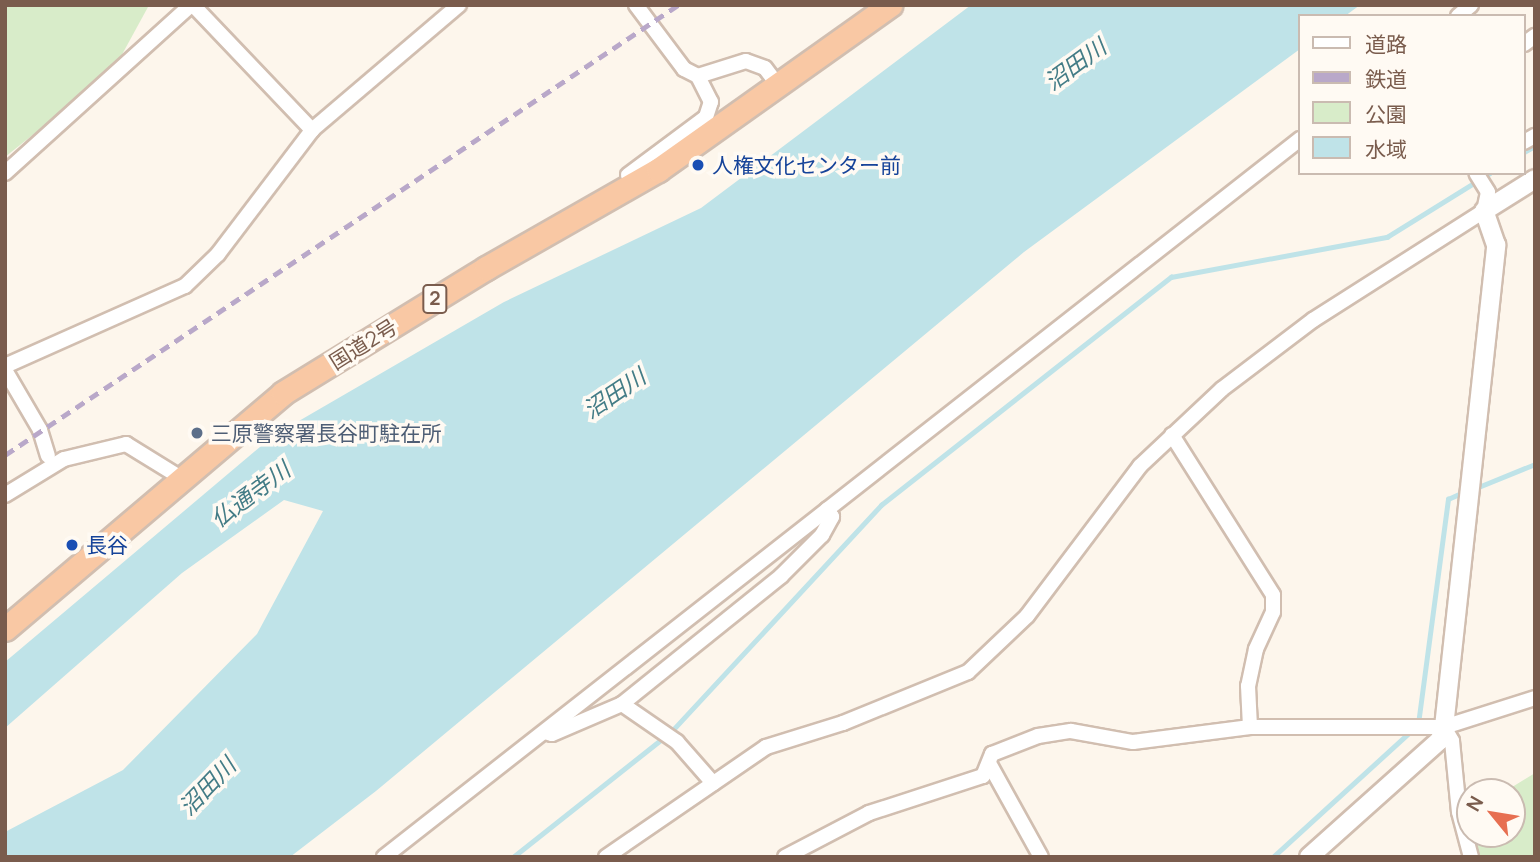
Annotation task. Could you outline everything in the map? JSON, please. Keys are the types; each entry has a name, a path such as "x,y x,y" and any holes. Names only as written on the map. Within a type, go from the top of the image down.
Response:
{"highway":[{"name":"国道2号","path":"5,629 283,393 658,170 890,5"}],"street":[{"path":"5,173 192,5 312,131"},
{"path":"48,456 40,430 5,368 184,286 218,254 312,131 459,5"},
{"path":"610,197 606,188 659,156 706,117 711,102 698,76 684,69 636,5"},
{"path":"698,76 746,61 765,68 778,85"},
{"path":"384,857 1298,141"},
{"path":"1309,857 1440,740 1444,727 1470,510 1496,245 1484,211 1488,192 1477,175"},
{"path":"606,857 766,747 843,723 968,672 1027,616 1140,466 1222,389 1313,320 1535,179"},
{"path":"1172,435 1273,595 1273,612 1256,649 1248,686 1251,727"},
{"path":"10,492 22,473 48,456 69,449 106,452 126,444 181,478"},
{"path":"10,492 64,459 86,452"},
{"path":"544,732 552,734 622,704 781,576 822,535 832,517 827,509"},
{"path":"785,857 869,813 983,776 990,765 992,754 1038,736 1071,731 1133,742 1251,727 1444,727 1535,698"},
{"path":"622,704 677,742 713,783"},
{"path":"1444,727 1452,741 1459,812 1471,857"},
{"path":"990,765 1041,857"}],"green space":[{"path":"5,5 148,7 113,71 5,157"},
{"path":"1535,773 1535,857 1464,857 1461,848 1526,848 1526,779"}],"water":[{"path":"971,5 1360,5 1348,14 1298,14 1298,50 1024,252 376,791 290,857 5,857 5,832 123,770 257,634 323,511 284,500 182,573 5,728 5,662 273,436 504,302 701,208"}],"waterway":[{"path":"1526,151 1535,146"},
{"path":"670,733 881,505 1171,277 1387,237 1487,175"},
{"path":"1476,488 1535,464"},
{"path":"1418,724 1448,499 1464,492"},
{"path":"1273,857 1412,730"},
{"path":"513,857 663,738"}],"railway":[{"path":"5,455 678,5"}],"place":[{"name":"人権文化センター前","path":"698,165"},
{"name":"三原警察署長谷町駐在所","path":"197,433"},
{"name":"長谷","path":"72,545"}],"water label":[{"name":"沼田川","path":"1075,64"},
{"name":"沼田川","path":"614,393"},
{"name":"仏通寺川","path":"250,494"},
{"name":"沼田川","path":"207,786"}]}
